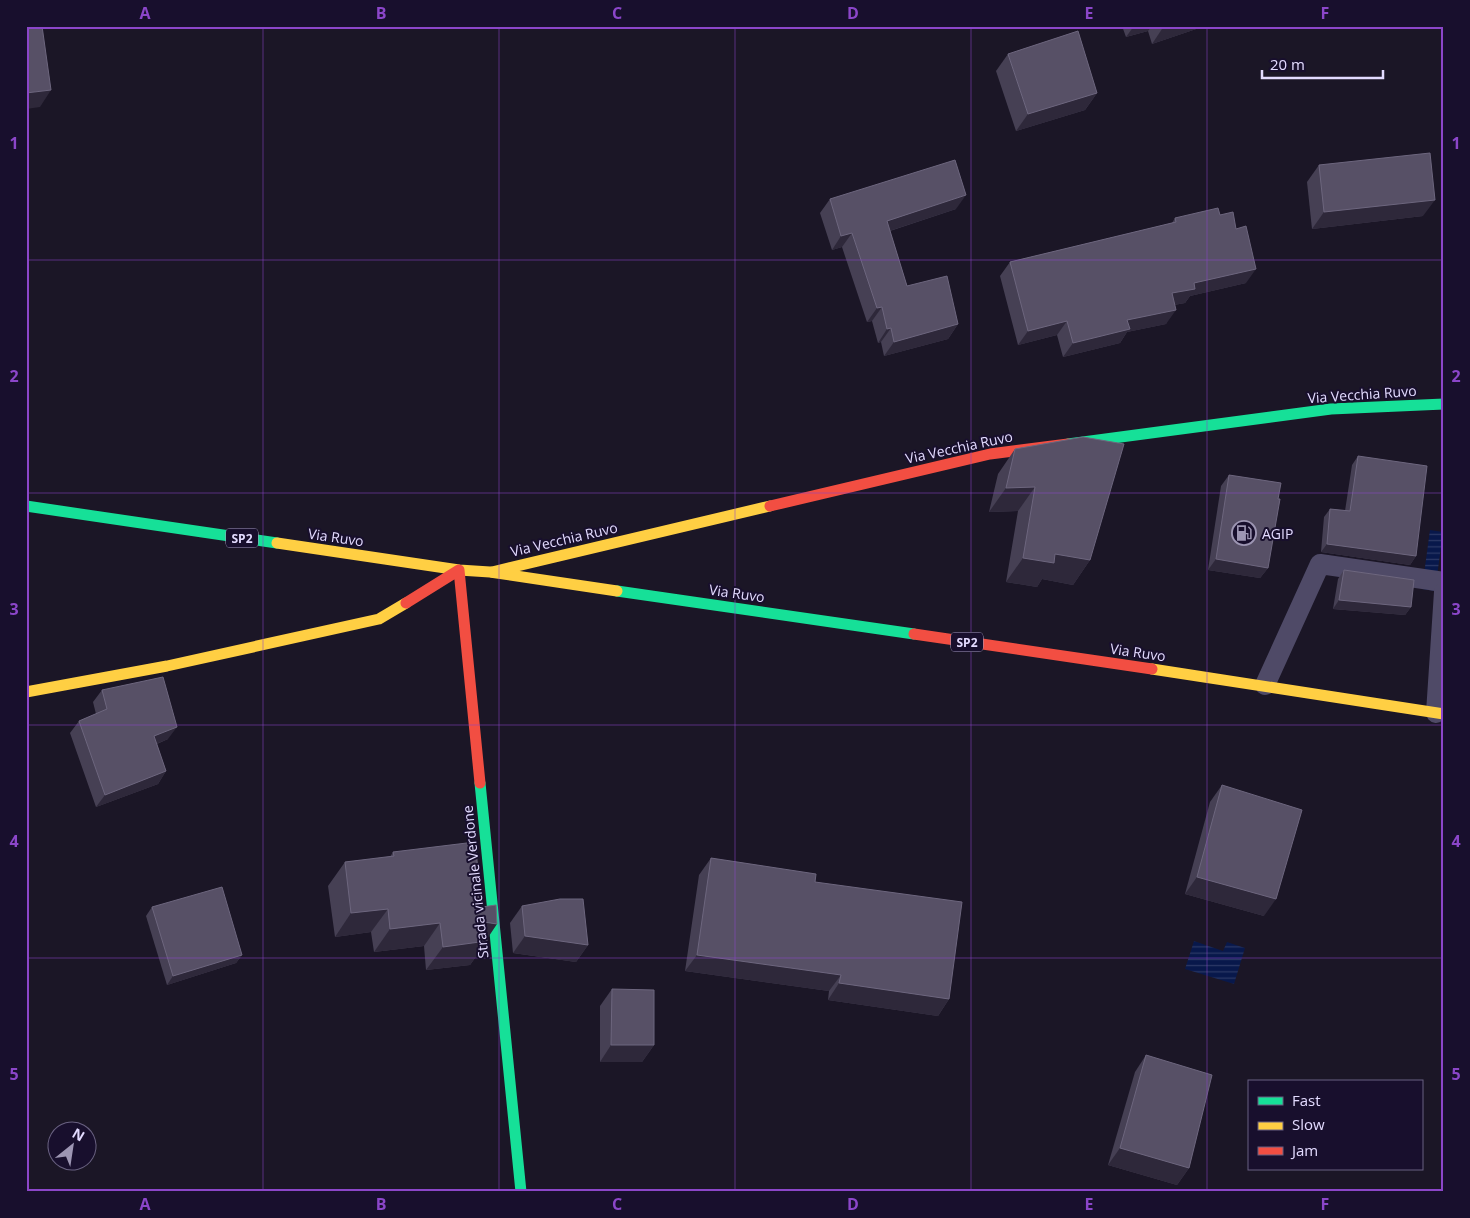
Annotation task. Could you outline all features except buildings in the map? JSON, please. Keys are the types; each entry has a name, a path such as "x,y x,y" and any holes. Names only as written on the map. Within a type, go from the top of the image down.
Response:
{"street":[{"name":"Via Vecchia Ruvo","path":"490,572 990,454 1331,409 1444,404"},
{"name":"Via Ruvo","path":"26,506 458,570 490,572 1265,685 1440,714"},
{"path":"26,692 167,666 379,619 458,570"},
{"name":"Strada vicinale Verdone","path":"458,570 520,1192"}],"lane":[{"path":"1265,685 1320,564 1444,582"},
{"path":"1440,714 1444,592"}],"shaded area":[{"path":"1430,530 1443,532 1435,591 1422,589"},
{"path":"1194,941 1223,951 1227,942 1245,948 1234,984 1185,969"}],"traffic: fast":[{"path":"1068,444 1331,409 1444,404"},
{"path":"26,506 277,543"},
{"path":"617,591 914,634"},
{"path":"480,783 521,1192"}],"traffic: slow":[{"path":"492,572 770,506"},
{"path":"277,543 617,591"},
{"path":"26,692 167,666 379,619 406,603"},
{"path":"1152,669 1444,714"}],"traffic: jam":[{"path":"770,506 990,454 1068,444"},
{"path":"406,603 459,570 480,783"},
{"path":"914,634 1152,669"}],"place":[{"name":"AGIP","path":"1244,533"}]}
